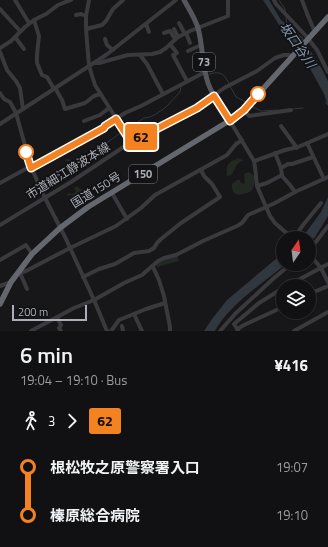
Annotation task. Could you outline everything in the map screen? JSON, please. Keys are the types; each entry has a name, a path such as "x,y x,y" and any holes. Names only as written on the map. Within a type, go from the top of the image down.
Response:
{"highway":[{"name":"国道150号","path":"0,304 11,282 32,254 60,228 88,207 230,121 244,110 328,17"}],"main road":[{"name":"73","path":"184,0 198,28 208,83 214,96 230,121"}],"street":[{"path":"16,0 29,23"},
{"path":"0,48 11,41 29,23 46,14 58,5 71,0"},
{"path":"89,0 86,16 86,29 95,85 131,142"},
{"path":"86,29 102,25 113,9 123,0"},
{"path":"0,124 106,55 176,0"},
{"path":"91,65 128,55 152,54 160,52 176,38 228,16 228,0"},
{"path":"274,0 317,50 328,72"},
{"path":"302,0 315,32"},
{"path":"0,9 20,31"},
{"path":"76,15 81,14 86,16"},
{"path":"34,20 39,36 37,63 42,75 47,78 62,100 65,109 85,103 94,96 100,94"},
{"path":"179,23 186,33 190,43"},
{"path":"146,24 149,32"},
{"path":"174,29 176,38"},
{"path":"164,33 170,31 176,38"},
{"path":"15,37 24,49"},
{"path":"105,39 107,45 113,50"},
{"path":"170,44 177,53 173,55 187,81"},
{"path":"188,51 201,45"},
{"path":"0,52 7,70 20,88 23,108"},
{"path":"140,55 147,64 163,94"},
{"name":"市道細江静波本線","path":"0,225 71,182 131,142 197,108 230,85 275,58 284,55 294,55"},
{"path":"0,183 104,128 134,108 141,106 205,72"},
{"path":"0,93 4,99 10,102 16,113 31,167 70,248 107,331"},
{"path":"84,121 109,108"},
{"path":"244,110 249,116 291,110"},
{"path":"230,121 254,161 256,167 257,186 272,219 285,231"},
{"path":"281,126 297,148"},
{"path":"254,161 285,150 297,148 328,134"},
{"path":"27,289 18,274 116,226 141,208 155,195 227,155 232,148 242,140"},
{"path":"31,331 74,308 94,300 123,283 142,275 153,267 158,261 237,226 248,215 326,178 313,158 307,143"},
{"path":"275,154 281,168 282,175 295,192"},
{"path":"281,168 288,164 313,158"},
{"path":"83,277 99,269 115,264 134,253 149,251 181,223 220,197 201,170"},
{"path":"257,186 267,183 282,175"},
{"path":"112,192 127,219"},
{"path":"298,231 321,203"},
{"path":"316,242 328,226"},
{"path":"0,260 26,245 32,254"},
{"path":"316,262 321,268 328,282"},
{"path":"300,279 328,264"},
{"path":"153,267 164,296 170,331"},
{"path":"220,331 235,314 282,271"},
{"path":"0,286 11,282"},
{"path":"316,291 328,286"},
{"path":"276,292 259,302 234,324 237,330 244,324 276,309"},
{"path":"111,331 119,320 165,303"},
{"path":"294,331 328,312"},
{"path":"134,314 142,331"},
{"path":"48,316 50,320"},
{"path":"57,317 61,325 59,328 60,331"},
{"path":"43,318 46,323"}],"shaded area":[{"path":"238,158 243,160 237,165 231,175 227,176 228,164"},
{"path":"249,172 254,176 254,185 252,190 240,195 233,192 232,184 237,180 240,180 241,183 245,184 244,174"},
{"path":"77,186 80,189 83,189 83,193 79,193 73,197 71,195 68,196 68,193 72,194 76,192 74,188"},
{"path":"177,255 179,261 157,267 156,265 163,259"}],"water":[{"name":"坂口谷川","path":"263,0 269,0 281,20 302,37 323,71 328,81 328,106 324,94 307,63 287,37"},
{"path":"328,197 328,216 316,235 316,231 307,231 321,212"},
{"path":"276,259 277,271 238,303 221,321 215,331 204,331 227,300"}],"waterway":[{"path":"279,0 285,9 285,12"},
{"name":"坂口谷川","path":"286,18 287,25"},
{"path":"209,74 219,73 225,77 229,83"},
{"path":"126,130 144,118 150,117 166,107 180,92 181,86"},
{"path":"230,86 236,97 246,102"},
{"path":"325,102 328,105"},
{"path":"251,106 261,111 277,110"},
{"path":"293,109 303,108"},
{"path":"66,160 78,161 88,156 122,132"}],"bus line":[{"name":"62","path":"26,152 31,168 104,128 116,119 131,142 197,108 214,96 230,121 244,110 258,94"}]}
